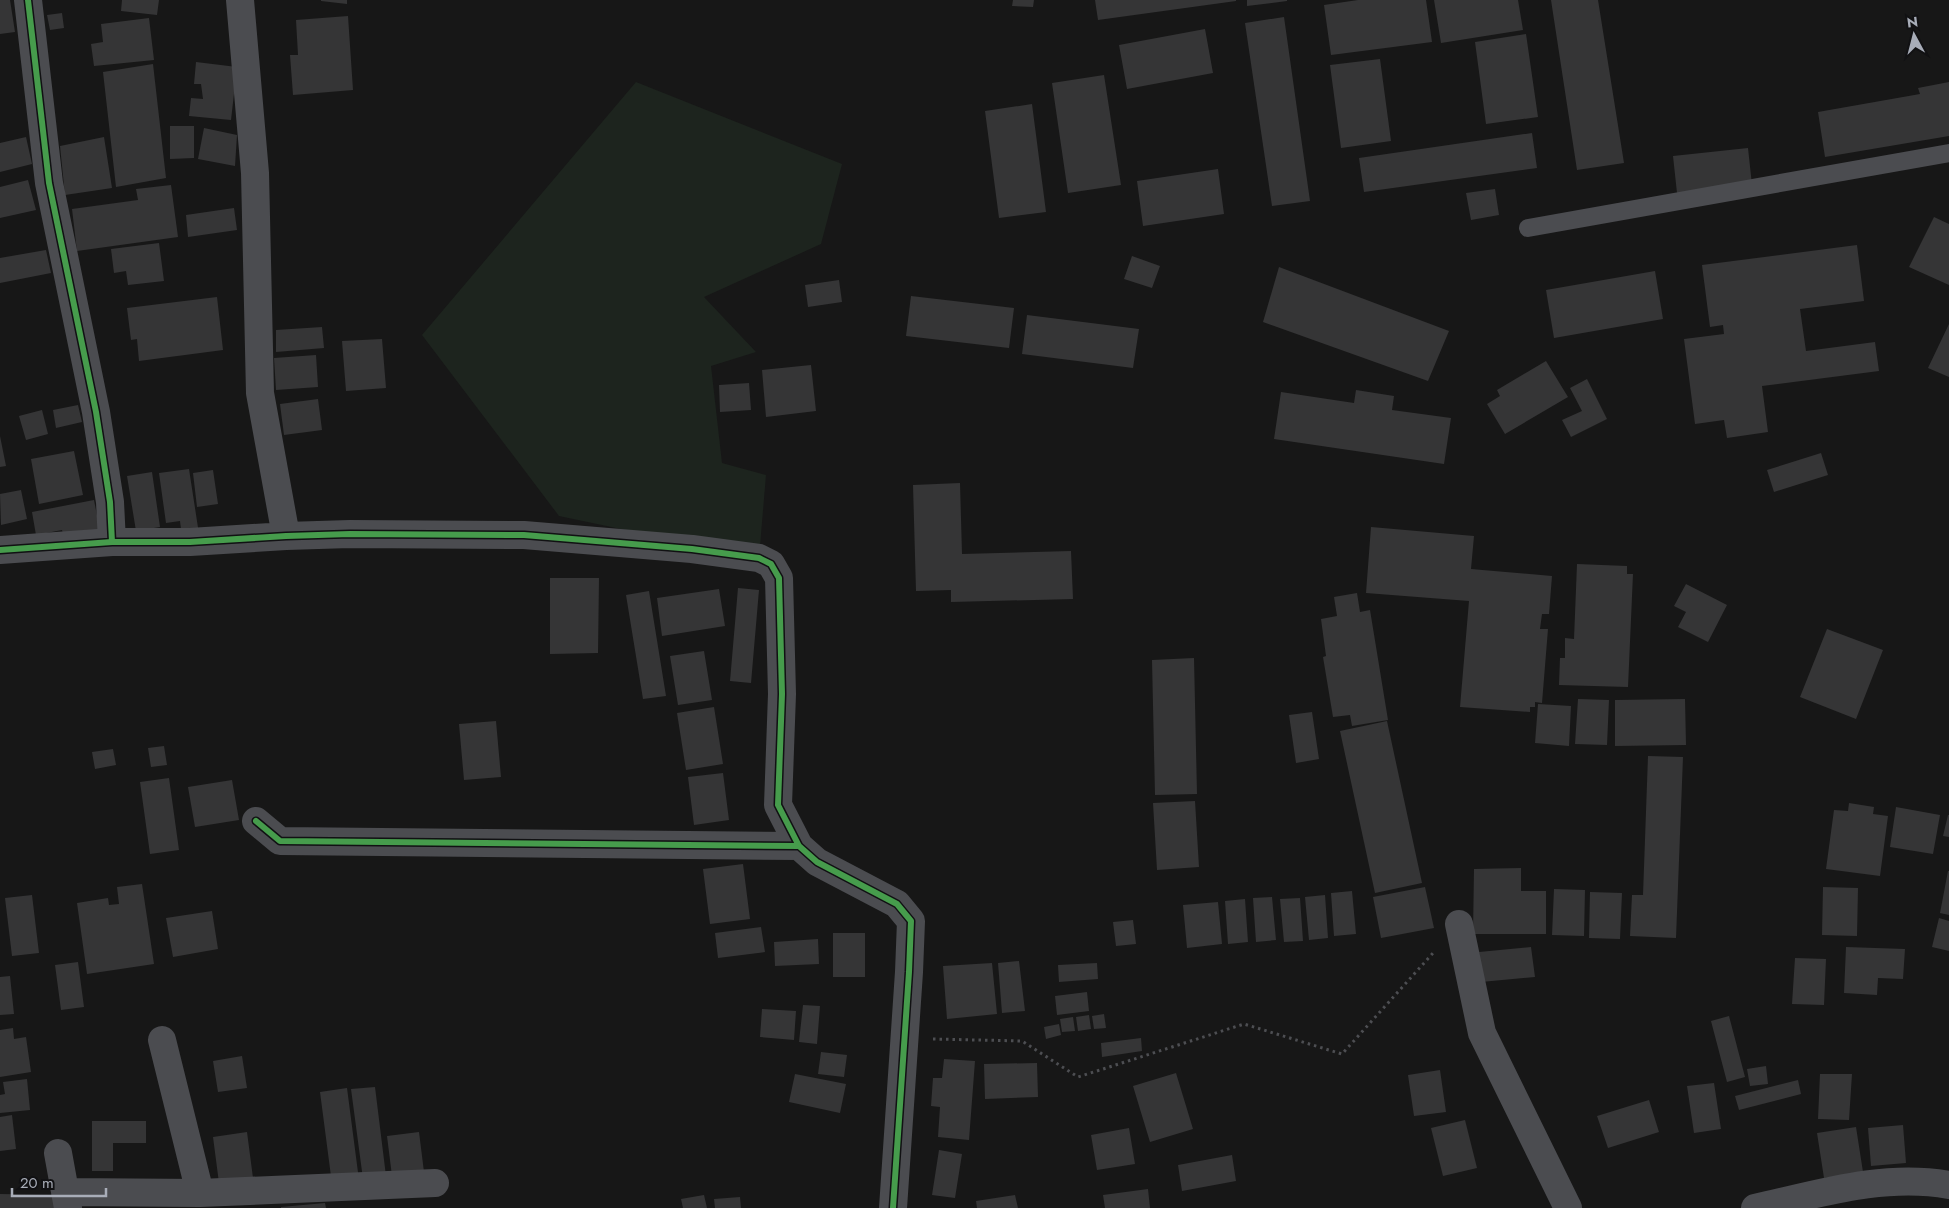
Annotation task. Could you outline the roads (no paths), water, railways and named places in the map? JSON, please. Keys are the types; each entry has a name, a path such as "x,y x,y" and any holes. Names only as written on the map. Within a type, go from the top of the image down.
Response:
{"street":[{"path":"28,0 49,184 96,412 110,502 112,542"},
{"path":"240,0 255,173 260,393 286,536"},
{"path":"0,550 112,542 190,542 350,534 524,535 692,549 759,558 771,564 779,578 782,694 778,805 799,846 817,862 897,904 911,921 893,1208"},
{"path":"256,821 280,841 799,846"},
{"path":"1459,924 1482,1033 1568,1208"},
{"path":"162,1040 200,1193"},
{"path":"58,1153 66,1200 435,1183"},
{"path":"1755,1208 1858,1185 1890,1182 1934,1182 1949,1185"}],"lane":[{"path":"1528,228 1949,153"}]}
